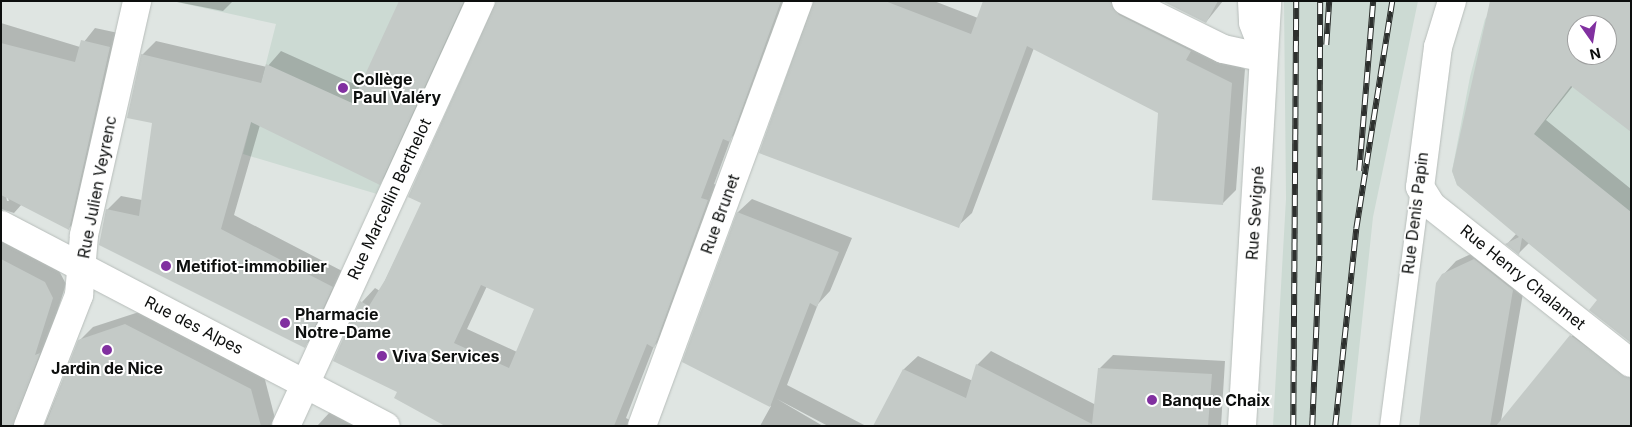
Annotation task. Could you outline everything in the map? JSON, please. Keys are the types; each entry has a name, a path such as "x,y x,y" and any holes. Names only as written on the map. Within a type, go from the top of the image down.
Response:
{"street":[{"name":"Rue Julien Veyrenc","path":"28,426 79,295 84,235 137,1"},
{"name":"Rue Marcellin Berthelot","path":"286,426 481,1"},
{"name":"Rue Brunet","path":"642,426 798,1"},
{"path":"1126,1 1223,49 1261,57"},
{"name":"Rue Sevigné","path":"1242,426 1261,57 1267,1"},
{"name":"Rue Denis Papin","path":"1420,187 1423,141 1438,47 1452,1"},
{"name":"Rue Henry Chalamet","path":"1420,187 1432,206 1631,363"},
{"name":"Rue des Alpes","path":"1,225 386,426"}],"lane":[{"path":"1248,1 1248,23 1261,57"},
{"path":"1423,141 1423,71 1439,1"},
{"name":"Rue Denis Papin","path":"1389,426 1420,187"}],"shaded area":[{"name":"Collège Paul Valéry","path":"172,1 465,1 377,194 243,154 276,24"},
{"path":"1284,1 1418,1 1373,217 1351,426 1273,426 1286,199"},
{"path":"1500,1 1631,1 1631,327 1457,185 1452,171 1470,77 1485,19"}],"building":[{"path":"399,1 464,1 380,185 251,122 221,229 333,287 305,348 99,245 106,209 139,216 152,123 127,118 141,54 261,83 266,64 352,103"},
{"path":"496,1 781,1 730,142 723,139 701,198 708,200 654,348 647,344 614,426 445,426 394,398 397,392 333,361 360,301 369,306 385,280 421,203 408,197","holes":["481,285 534,309 509,368 454,343"]},
{"path":"813,1 885,1 971,34 983,1 1110,1 1119,15 1191,51 1186,60 1232,83 1223,205 1152,200 1158,113 1027,46 959,228 759,153"},
{"path":"1162,1 1218,1 1206,23"},
{"path":"1490,1 1631,1 1631,132 1571,86 1534,134 1631,212 1631,343 1589,310 1597,300 1522,238 1519,255 1505,244 1519,237 1457,185 1452,171"},
{"path":"81,40 110,47 69,230 1,195 1,43 75,62"},
{"path":"737,212 839,252 817,307 810,303 770,407 682,362"},
{"path":"1,259 45,282 53,298 35,355 40,353 13,426 1,426"},
{"path":"1474,259 1513,290 1490,426 1419,426 1436,283 1442,274"},
{"path":"125,324 251,389 261,426 45,426 78,340"},
{"path":"1570,335 1631,378 1631,426 1496,426"},
{"path":"976,364 1092,424 1098,368 1212,374 1208,426 873,426 903,369 966,398"}],"railway":[{"path":"1293,426 1296,1"},
{"path":"1312,426 1319,256 1320,1"},
{"path":"1326,45 1329,1"},
{"path":"1359,171 1373,1"},
{"path":"1335,426 1356,229 1392,1"}],"place":[{"name":"Collège Paul Valéry","path":"343,88"},
{"name":"Metifiot-immobilier","path":"166,266"},
{"name":"Pharmacie Notre-Dame","path":"285,323"},
{"name":"Jardin de Nice","path":"107,350"},
{"name":"Viva Services","path":"382,356"},
{"name":"Banque Chaix","path":"1152,400"}]}
